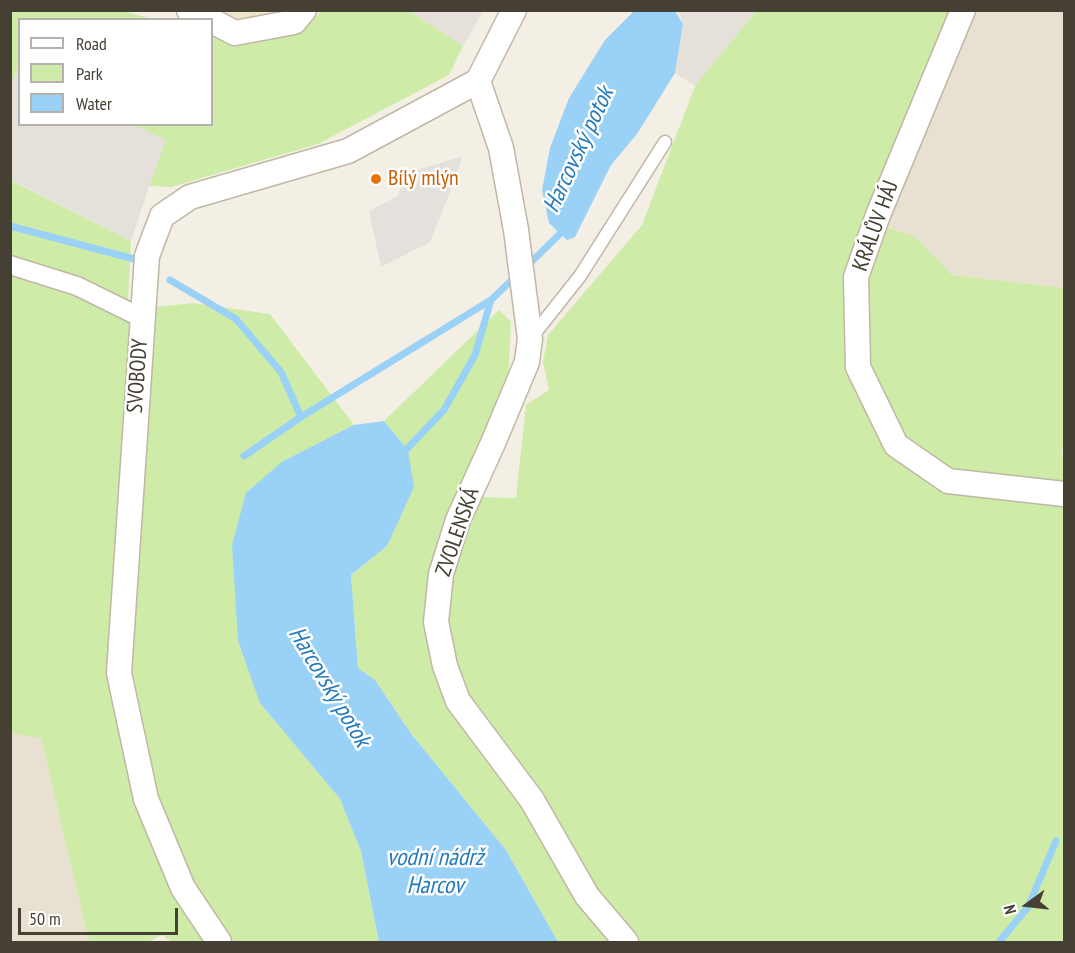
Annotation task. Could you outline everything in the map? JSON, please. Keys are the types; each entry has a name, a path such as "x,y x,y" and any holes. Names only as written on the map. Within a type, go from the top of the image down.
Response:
{"street":[{"path":"189,10 206,18"},
{"path":"213,22 235,33 294,22 304,10"},
{"path":"478,81 514,10"},
{"name":"KRÁLŮV HÁJ","path":"963,10 878,215 856,277 858,367 896,446 948,480 1065,494"},
{"name":"ZVOLENSKÁ","path":"478,81 501,148 516,230 529,327 527,362 458,519 441,574 436,622 445,666 458,701 532,800 587,896 626,942"},
{"name":"SVOBODY","path":"219,942 183,888 146,799 118,673 147,256 162,216 190,197 348,151 478,81"},
{"path":"10,265 77,286 142,318"}],"lane":[{"path":"529,327 580,276 665,142"}],"shaded area":[{"path":"213,11 281,11 236,20"},
{"path":"409,11 483,11 463,46"},
{"path":"678,11 756,11 695,86 675,73 683,24"},
{"path":"963,11 1064,11 1064,288 952,275 914,236 886,227"},
{"path":"18,68 18,126 136,126 167,140 131,241 11,180 11,84"},
{"path":"462,156 430,242 381,267 369,211 398,196 405,174"},
{"path":"11,733 41,737 88,938 91,942 11,942"}],"green space":[{"path":"11,10 123,11 148,18 18,18 18,69 11,84"},
{"path":"321,11 409,11 463,46 449,75 318,144 171,187 149,186 166,140 136,126 213,126 213,37 234,44 302,32"},
{"path":"756,11 963,11 886,227 914,236 952,275 1064,288 1062,455 1064,458 1064,942 633,942 463,696 444,625 450,572 478,497 516,498 526,405 549,390 543,362 548,335 642,225 695,86"},
{"path":"10,180 131,241 128,303 11,257"},
{"path":"11,273 74,293 119,311 193,303 270,314 354,425 283,461 260,703 340,799 361,851 379,942 172,942 162,935 148,942 91,942 88,938 41,738 11,733"},
{"path":"499,310 511,322 508,383 453,512 435,662 617,942 558,942 506,850 412,735 375,680 358,668 351,575 387,546 408,450 384,421"}],"water":[{"path":"635,10 675,11 683,24 675,73 637,134 611,165 575,237 567,240 549,223 542,190 550,148 569,98 605,40"},
{"name":"vodní nádrž Harcov","path":"384,421 408,450 414,487 387,546 351,575 358,668 375,680 412,735 506,850 558,942 379,942 361,851 340,799 260,703 238,641 232,545 246,493 283,461 354,425"}],"waterway":[{"path":"10,226 134,259"},
{"name":"Harcovský potok","path":"526,267 567,227"},
{"name":"Harcovský potok","path":"403,453 444,410 475,355 491,300 515,277"},
{"path":"170,280 236,319 281,372 301,417 244,456"},
{"path":"301,417 491,300"},
{"path":"999,942 1028,907 1056,841"}],"place":[{"name":"Bílý mlýn","path":"376,179"}]}
